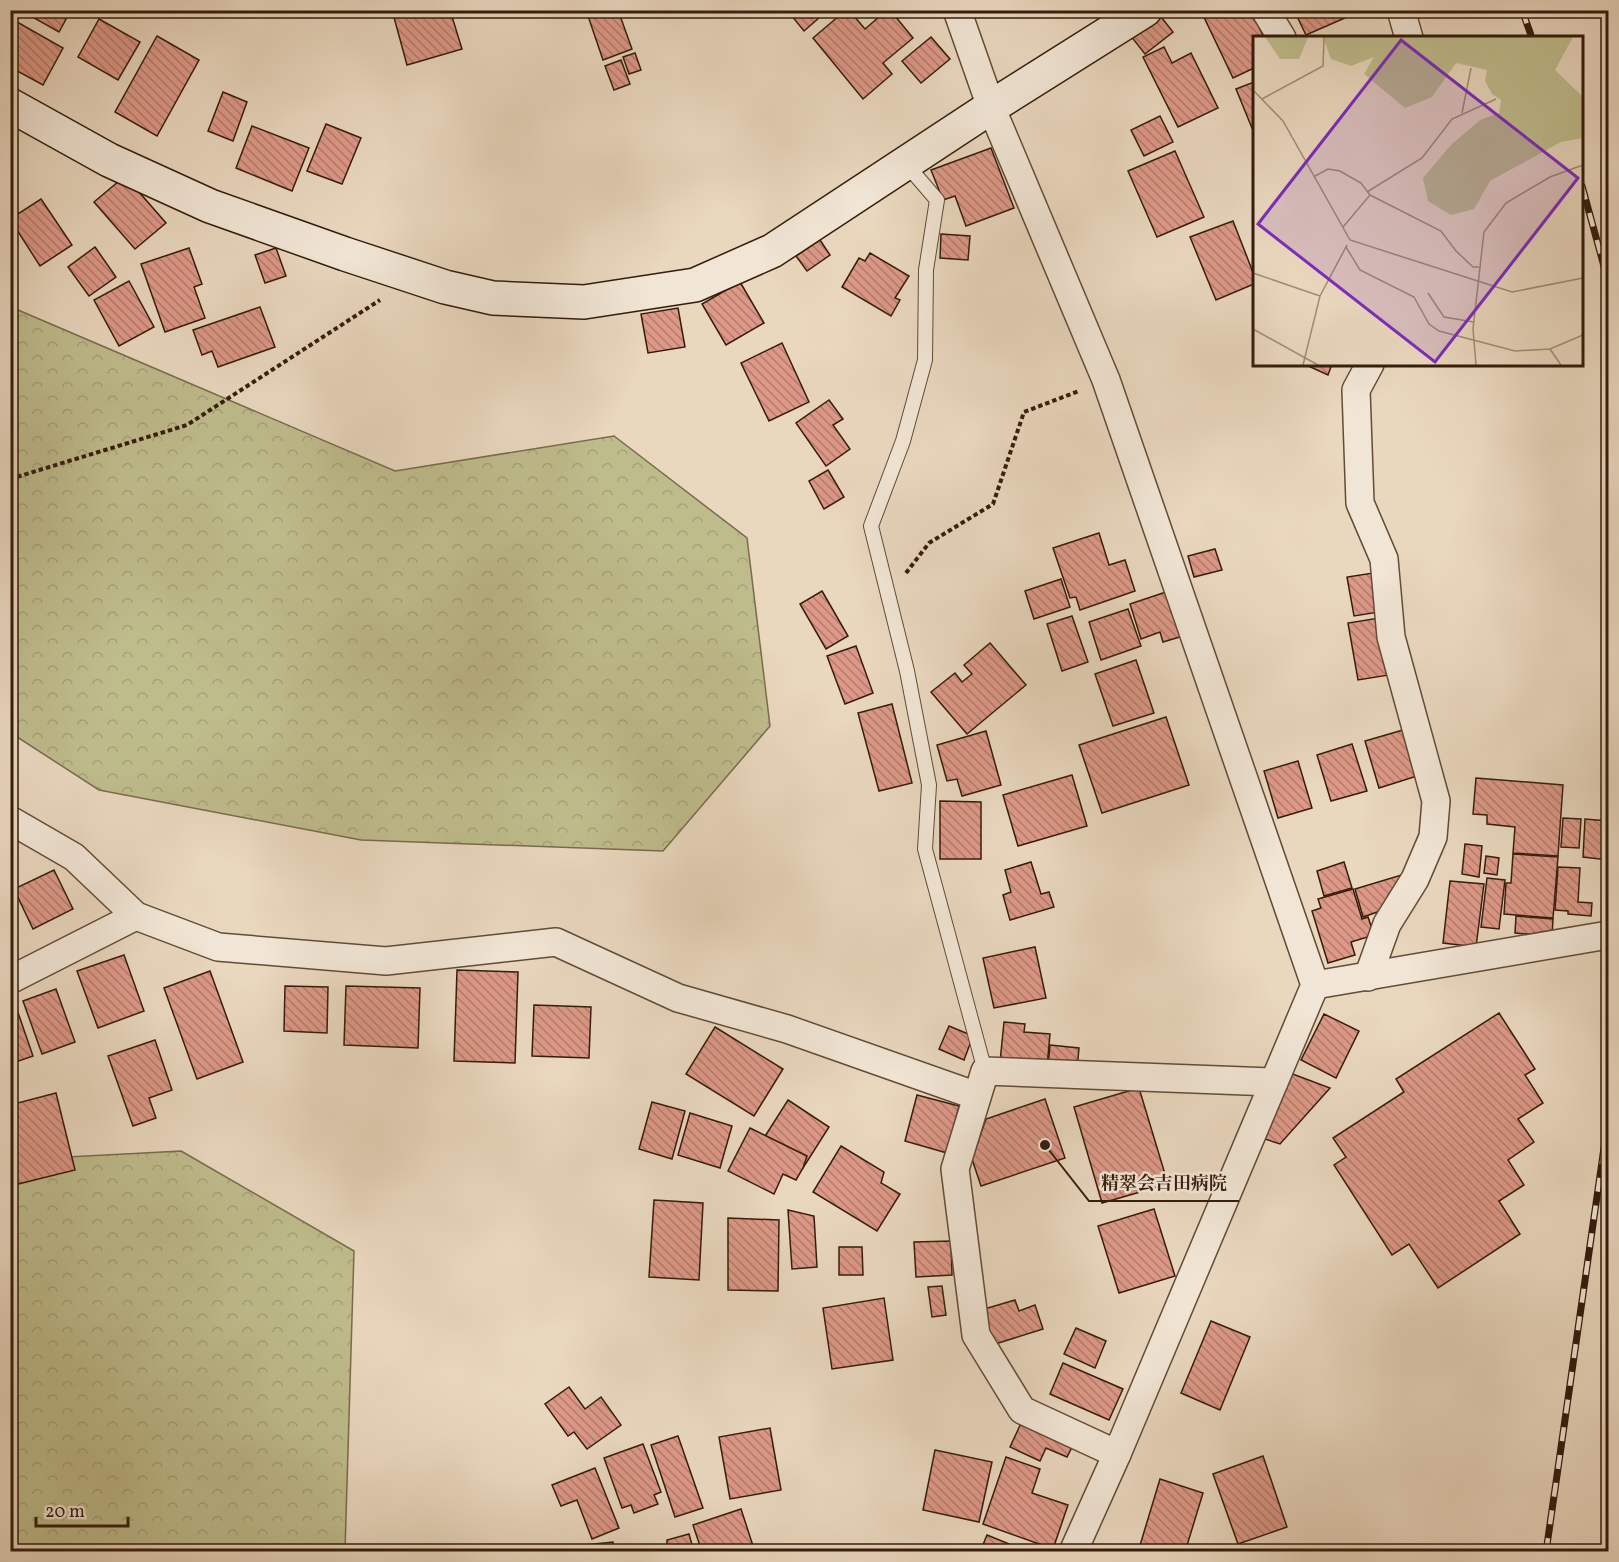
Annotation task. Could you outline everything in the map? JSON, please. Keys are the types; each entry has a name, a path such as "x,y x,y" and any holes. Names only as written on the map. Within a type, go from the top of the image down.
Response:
{"street":[{"path":"957,10 991,107 1106,380 1315,985 1117,1454 1073,1551"},
{"path":"10,105 109,160 210,206 445,287 493,298 584,302 695,285 772,251 991,107 1145,10"},
{"path":"1265,10 1281,36"},
{"path":"1401,10 1409,36"},
{"path":"1368,977 1387,924 1415,879 1433,837 1436,801 1391,637 1384,559 1360,503 1356,390 1369,366"},
{"path":"10,820 74,857 136,916 218,946 386,961 556,942 678,998 787,1029 977,1096"},
{"path":"10,980 136,916"},
{"path":"1315,985 1608,935"},
{"path":"1117,1454 1022,1410 976,1335 955,1169 985,1071 1274,1082"}],"lane":[{"path":"906,163 937,200 926,270 925,360 903,441 871,526 906,671 929,785 925,849 985,1071"}],"path":[{"path":"10,479 186,425 376,300 388,298"},
{"path":"887,597 929,543 993,504 1024,412 1106,380"}],"green space":[{"path":"11,307 395,471 614,436 747,538 770,726 663,851 361,840 99,790 11,733"},
{"path":"181,1151 354,1251 345,1551 11,1552 11,1160"}],"building":[{"path":"20,10 71,10 59,32"},
{"path":"392,10 450,10 462,49 407,65"},
{"path":"586,10 618,10 632,49 603,60"},
{"path":"787,10 828,10 804,31"},
{"path":"846,10 849,10 865,29 887,10 890,10 913,38 883,63 892,74 863,99 813,38"},
{"path":"1208,10 1251,10 1263,36 1253,36 1253,68 1233,78 1202,13"},
{"path":"1294,10 1344,10 1347,17 1306,35"},
{"path":"1158,13 1173,32 1145,54 1130,35"},
{"path":"10,18 63,48 43,85 10,67"},
{"path":"99,19 140,42 118,80 78,57"},
{"path":"157,36 199,60 157,136 115,112"},
{"path":"931,37 950,59 921,83 902,61"},
{"path":"1164,47 1172,63 1191,53 1218,108 1178,127 1143,57"},
{"path":"635,53 641,70 629,74 623,57"},
{"path":"621,60 630,84 614,90 605,66"},
{"path":"1253,82 1253,131 1236,89"},
{"path":"223,92 247,102 233,141 208,131"},
{"path":"1160,116 1173,142 1144,156 1131,130"},
{"path":"326,124 361,138 342,184 307,171"},
{"path":"252,126 309,148 292,191 236,168"},
{"path":"991,148 1014,208 966,226 955,196 943,200 931,170"},
{"path":"1175,151 1204,217 1157,237 1128,171"},
{"path":"125,176 166,223 135,249 94,202"},
{"path":"41,199 72,245 40,266 10,219"},
{"path":"1233,221 1253,272 1253,284 1216,300 1190,237"},
{"path":"941,234 970,236 968,260 940,258"},
{"path":"820,240 830,255 807,271 796,256"},
{"path":"95,247 116,277 89,296 68,267"},
{"path":"189,248 202,284 194,287 205,318 165,332 141,264"},
{"path":"276,248 286,276 265,283 255,255"},
{"path":"870,253 909,276 895,298 900,300 891,316 842,287 859,258 865,261"},
{"path":"129,281 154,327 119,346 94,300"},
{"path":"740,282 764,323 726,345 702,304"},
{"path":"260,307 275,347 218,367 212,351 202,355 193,330"},
{"path":"678,308 685,347 648,353 641,314"},
{"path":"782,343 809,402 769,421 741,363"},
{"path":"1308,366 1331,366 1328,375"},
{"path":"829,400 843,419 833,425 850,449 826,466 796,423"},
{"path":"828,470 844,497 824,509 809,481"},
{"path":"1099,533 1109,565 1125,560 1135,591 1080,610 1076,597 1070,598 1053,548"},
{"path":"1215,549 1222,570 1194,577 1188,556"},
{"path":"1373,573 1379,612 1354,616 1347,577"},
{"path":"1061,579 1070,607 1034,619 1025,591"},
{"path":"822,591 848,636 826,649 800,604"},
{"path":"1169,591 1183,636 1163,642 1160,632 1141,639 1130,604"},
{"path":"1128,609 1141,646 1101,660 1089,622"},
{"path":"1072,616 1088,662 1062,671 1047,624"},
{"path":"1379,618 1389,675 1358,680 1348,623"},
{"path":"990,643 1026,685 967,734 931,692 955,673 962,682 972,674 964,665"},
{"path":"856,646 873,693 845,704 827,656"},
{"path":"1136,660 1154,713 1113,726 1095,674"},
{"path":"892,704 912,783 879,791 858,713"},
{"path":"1166,717 1189,785 1102,813 1079,745"},
{"path":"1403,730 1417,776 1379,788 1365,741"},
{"path":"986,731 1001,785 962,796 957,779 947,781 937,745"},
{"path":"1352,744 1367,791 1331,801 1317,755"},
{"path":"1298,761 1312,808 1278,818 1264,771"},
{"path":"1072,775 1087,826 1018,846 1003,795"},
{"path":"1476,778 1563,785 1558,856 1513,853 1515,827 1487,824 1487,815 1473,814"},
{"path":"940,801 981,802 981,859 940,859"},
{"path":"1563,818 1581,819 1579,848 1561,847"},
{"path":"1585,819 1608,821 1608,860 1583,857"},
{"path":"1465,844 1482,846 1479,877 1462,874"},
{"path":"1513,854 1558,857 1553,918 1504,914 1506,883 1511,883"},
{"path":"1486,856 1499,858 1497,875 1484,873"},
{"path":"1031,862 1041,894 1049,892 1054,907 1010,920 1003,895 1011,892 1005,870"},
{"path":"1344,862 1352,888 1324,896 1317,871"},
{"path":"1558,867 1580,868 1578,902 1592,903 1591,916 1568,914 1568,911 1555,910"},
{"path":"54,870 73,909 33,929 14,889"},
{"path":"1408,873 1383,910 1363,917 1355,889"},
{"path":"1487,878 1505,880 1499,929 1481,927"},
{"path":"1450,881 1484,884 1476,947 1443,943"},
{"path":"1353,889 1362,919 1368,917 1374,935 1351,942 1355,955 1328,963 1312,911 1321,908 1318,899"},
{"path":"1516,916 1553,919 1552,936 1515,933"},
{"path":"1035,947 1046,998 994,1008 983,958"},
{"path":"124,955 144,1011 98,1028 77,971"},
{"path":"457,970 518,972 515,1063 454,1061"},
{"path":"210,971 243,1062 197,1079 164,988"},
{"path":"285,986 328,987 327,1033 284,1031"},
{"path":"346,986 420,988 418,1048 344,1045"},
{"path":"56,989 75,1042 42,1054 23,1001"},
{"path":"14,1001 33,1056 10,1064 10,1003"},
{"path":"534,1005 591,1007 589,1058 532,1056"},
{"path":"1499,1013 1535,1069 1525,1075 1543,1103 1518,1119 1534,1142 1508,1160 1524,1185 1499,1201 1520,1234 1438,1288 1409,1244 1392,1255 1334,1165 1346,1157 1333,1138 1404,1092 1396,1079"},
{"path":"1324,1014 1359,1031 1336,1078 1301,1060"},
{"path":"1004,1022 1025,1024 1024,1032 1050,1034 1047,1067 1000,1062"},
{"path":"949,1026 973,1036 964,1060 939,1049"},
{"path":"715,1027 783,1069 754,1116 686,1074"},
{"path":"155,1040 172,1090 149,1098 156,1118 133,1126 108,1056"},
{"path":"1050,1045 1079,1048 1077,1070 1048,1067"},
{"path":"1290,1073 1330,1088 1280,1144 1265,1139"},
{"path":"1139,1088 1168,1184 1102,1203 1074,1107"},
{"path":"56,1093 75,1170 18,1184 10,1156 10,1105"},
{"path":"917,1095 959,1106 947,1153 905,1141"},
{"path":"1045,1099 1065,1158 981,1186 972,1159 986,1119"},
{"path":"788,1100 829,1127 803,1168 762,1141"},
{"path":"652,1102 685,1111 672,1159 639,1149"},
{"path":"690,1113 732,1126 720,1168 678,1155"},
{"path":"750,1128 807,1156 796,1180 783,1174 774,1194 728,1171"},
{"path":"841,1146 884,1172 881,1183 900,1194 877,1231 813,1192"},
{"path":"654,1200 703,1203 699,1280 649,1277"},
{"path":"1154,1209 1175,1276 1119,1293 1098,1226"},
{"path":"788,1210 814,1216 817,1267 792,1269"},
{"path":"728,1218 779,1220 778,1291 728,1290"},
{"path":"951,1241 952,1275 916,1277 914,1242"},
{"path":"839,1247 862,1247 863,1275 839,1275"},
{"path":"942,1286 946,1315 932,1317 928,1287"},
{"path":"884,1298 893,1360 832,1369 823,1308"},
{"path":"1015,1300 1019,1311 1035,1305 1043,1329 992,1345 981,1310"},
{"path":"1211,1321 1250,1337 1220,1410 1181,1393"},
{"path":"1076,1328 1106,1341 1095,1368 1064,1354"},
{"path":"1063,1363 1123,1389 1109,1420 1050,1394"},
{"path":"569,1387 585,1409 601,1397 621,1425 587,1449 574,1432 568,1436 545,1404"},
{"path":"1022,1421 1073,1445 1067,1457 1046,1448 1040,1461 1010,1447"},
{"path":"770,1428 781,1490 730,1499 719,1437"},
{"path":"678,1436 703,1508 675,1517 651,1445"},
{"path":"643,1444 661,1492 654,1495 658,1504 634,1513 631,1505 622,1508 604,1458"},
{"path":"935,1450 992,1462 979,1522 923,1510"},
{"path":"1263,1456 1287,1527 1238,1544 1213,1474"},
{"path":"1006,1457 1040,1469 1032,1493 1068,1505 1053,1549 983,1524"},
{"path":"595,1468 619,1528 592,1539 577,1500 561,1506 552,1485"},
{"path":"1160,1479 1203,1493 1185,1552 1138,1552"},
{"path":"741,1509 755,1552 702,1552 693,1525"},
{"path":"689,1534 694,1552 667,1552 667,1540"},
{"path":"987,1535 1029,1552 980,1552"},
{"path":"613,1542 614,1552 575,1552 575,1546"}],"railway":[{"path":"1522,10 1531,36"},
{"path":"1583,190 1608,281"},
{"path":"1546,1552 1608,1120"}],"place":[{"name":"精翠会吉田病院","path":"1045,1145"}]}
